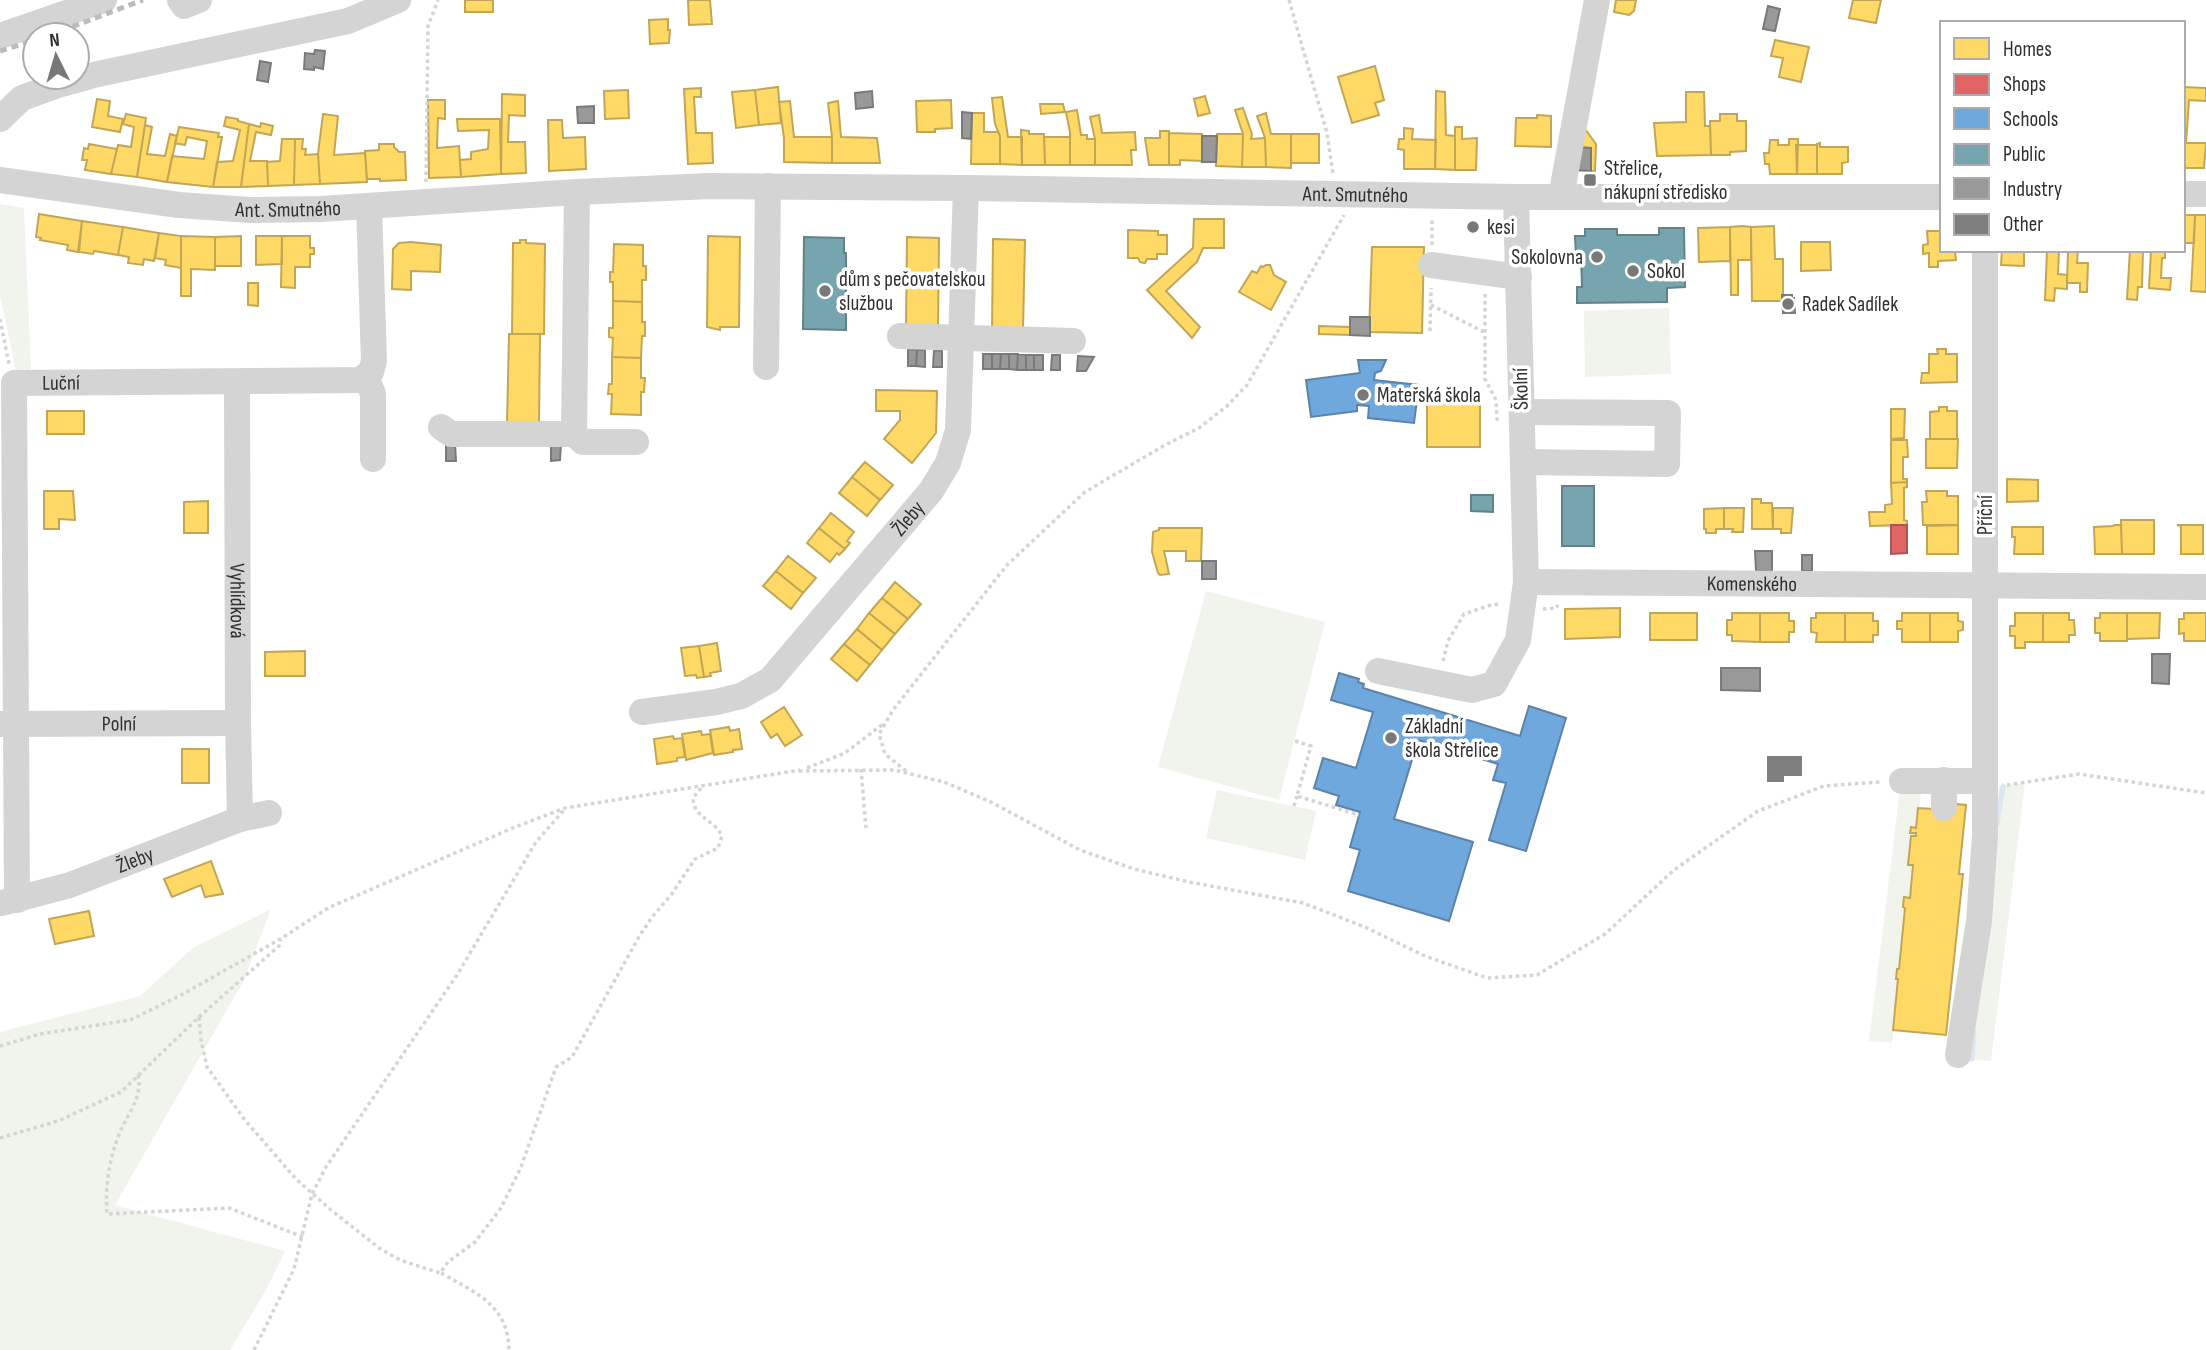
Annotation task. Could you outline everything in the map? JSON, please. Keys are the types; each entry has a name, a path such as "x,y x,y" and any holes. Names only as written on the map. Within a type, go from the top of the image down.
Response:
{"street":[{"path":"0,36 104,0"},
{"path":"180,0 184,6 199,0"},
{"path":"0,119 22,98 58,85 98,74 348,21 398,0"},
{"path":"1561,197 1597,0"},
{"name":"Ant. Smutného","path":"0,180 179,205 237,209 321,209 710,186 1516,197 1940,197"},
{"path":"766,367 768,186"},
{"name":"Žleby","path":"642,712 741,696 770,680 931,491 948,463 958,430 966,188"},
{"path":"574,434 577,192"},
{"path":"2185,194 2206,194"},
{"name":"Školní","path":"1516,197 1519,277 1513,418 1523,462 1526,582"},
{"path":"369,206 374,361 371,372 366,377 373,394 373,459"},
{"name":"Příční","path":"1958,1055 1981,908 1985,835 1986,252"},
{"path":"1431,265 1519,277"},
{"path":"900,336 1073,341"},
{"name":"Luční","path":"9,901 8,724 14,383 355,381 366,377"},
{"name":"Vyhlídková","path":"237,382 237,723 240,819"},
{"path":"1513,418 1668,413 1667,464 1523,462"},
{"path":"441,427 450,434 574,434 583,442 636,442"},
{"path":"1378,671 1472,690 1494,684 1518,640 1526,582"},
{"name":"Komenského","path":"1526,582 2206,587"},
{"name":"Polní","path":"8,724 237,723"},
{"path":"1944,780 1944,808"},
{"path":"1902,781 1984,781"},
{"name":"Žleby","path":"9,901 70,885 240,819 269,813"}],"path":[{"path":"426,183 428,26 438,0"},
{"path":"909,773 885,754 879,734 883,724 939,649 1007,565 1085,492 1199,428 1227,406 1247,385 1344,215 1327,133 1289,0"},
{"path":"1486,273 1485,379 1496,400 1497,419 1513,418"},
{"path":"1431,305 1484,332"},
{"path":"0,319 14,383"},
{"path":"1531,609 1556,608 1561,595"},
{"path":"1440,684 1440,670 1448,641 1464,614 1502,604"},
{"path":"0,1046 40,1034 130,1020 183,994 282,938 328,908 565,808 799,771 823,764 845,753 883,724"},
{"path":"1294,806 1311,746 1295,741"},
{"path":"861,769 866,828"},
{"path":"799,771 894,770 956,787 991,802 1080,850 1134,869 1303,903 1365,927 1425,956 1487,978 1537,975 1594,941 1674,870 1758,811 1824,786 1902,781"},
{"path":"1984,781 2003,786 2079,774 2206,793"},
{"path":"440,1273 448,1262 475,1242 501,1209 522,1167 556,1067 572,1057 640,934 695,859 718,848 722,836 717,827 700,815 693,806 693,798 702,787"},
{"path":"1297,796 1359,815"},
{"path":"254,1350 294,1269 312,1194 326,1167 457,975 536,842 565,808"},
{"path":"0,1138 58,1121 121,1092 199,1017 279,946 282,938"},
{"path":"199,1017 201,1040 208,1067 244,1119 312,1194 379,1248 400,1259 440,1273 481,1296 498,1311 506,1324 509,1350"},
{"path":"138,1075 139,1093 120,1132 108,1171 105,1192 107,1214 229,1208 303,1237"}],"shaded area":[{"path":"0,204 24,208 31,370 16,371 0,295"},
{"path":"1669,308 1671,374 1585,377 1584,311"},
{"path":"1206,591 1325,622 1279,800 1158,767"},
{"path":"2025,783 1991,1061 1972,1059 1999,786"},
{"path":"1217,790 1316,811 1305,860 1206,838"},
{"path":"1900,790 1921,793 1892,1043 1869,1041"},
{"path":"271,909 244,980 115,1205 285,1251 266,1290 230,1350 0,1350 0,1032 140,996 194,947"}],"building: Homes":[{"path":"465,0 493,0 493,12 465,12"},
{"path":"688,0 710,0 712,24 689,25"},
{"path":"1616,0 1636,0 1634,11 1629,15 1614,12"},
{"path":"1853,0 1881,0 1876,23 1849,18"},
{"path":"668,19 669,43 650,44 649,20"},
{"path":"1775,40 1809,47 1801,82 1779,77 1783,58 1771,56"},
{"path":"1375,66 1384,100 1375,103 1379,115 1352,123 1338,77"},
{"path":"778,87 781,123 759,125 755,90"},
{"path":"2185,87 2206,88 2206,101 2189,100 2186,143 2206,143 2204,168 2185,168"},
{"path":"701,88 701,97 694,97 696,133 712,133 713,163 688,164 684,89"},
{"path":"628,90 629,118 605,119 604,91"},
{"path":"755,90 759,125 736,128 732,92"},
{"path":"1436,91 1445,92 1446,135 1455,136 1455,170 1435,169"},
{"path":"1686,92 1704,92 1705,126 1710,126 1711,155 1657,156 1654,123 1686,122"},
{"path":"502,94 525,95 525,116 509,115 508,142 525,142 526,173 501,174"},
{"path":"1205,96 1210,113 1198,116 1194,99"},
{"path":"1002,97 1008,137 1022,137 1022,165 1000,164 1000,136 995,124 992,98"},
{"path":"97,99 110,101 108,116 123,119 120,132 92,127"},
{"path":"428,100 445,100 445,119 438,118 437,148 459,146 461,177 429,178"},
{"path":"951,100 952,128 917,132 916,101"},
{"path":"790,101 794,137 832,137 832,163 784,162 779,102"},
{"path":"838,101 841,137 877,138 880,163 832,163 828,103"},
{"path":"1040,104 1063,104 1065,112 1041,114"},
{"path":"1243,108 1252,134 1251,139 1265,138 1266,167 1242,167 1243,134 1235,110"},
{"path":"1077,110 1081,135 1087,135 1087,139 1095,139 1095,165 1070,165 1070,132 1066,112"},
{"path":"972,113 984,113 984,132 998,132 1000,164 971,164"},
{"path":"1266,113 1271,134 1291,134 1291,168 1266,167 1265,138 1257,116"},
{"path":"126,114 146,118 137,177 111,174 118,145 131,147 134,127 123,124"},
{"path":"323,114 338,116 334,155 365,153 367,182 320,184 318,154"},
{"path":"1720,114 1737,114 1737,121 1746,121 1746,151 1730,152 1730,155 1711,155 1710,121 1720,121"},
{"path":"1099,115 1102,133 1135,132 1136,150 1131,150 1132,165 1095,165 1095,139 1090,117"},
{"path":"1537,115 1551,116 1551,147 1515,146 1516,118 1537,118"},
{"path":"226,117 249,124 241,187 213,187 217,162 233,161 240,130 224,126"},
{"path":"457,119 500,119 501,174 461,177 460,160 471,159 471,152 488,149 489,130 458,131"},
{"path":"548,120 562,120 563,138 585,137 586,169 549,171"},
{"path":"261,123 273,126 271,135 256,132 250,161 267,161 268,186 241,187 249,124 260,127"},
{"path":"145,125 152,127 147,154 165,156 170,134 177,136 167,182 137,177"},
{"path":"179,127 219,133 218,137 222,137 213,187 167,182 172,156 204,159 207,141 187,137 185,145 175,143"},
{"path":"1455,127 1462,127 1462,139 1477,138 1476,170 1455,170"},
{"path":"1404,128 1413,129 1412,139 1436,140 1435,169 1404,169 1404,150 1398,149 1399,139 1404,139"},
{"path":"1585,129 1596,144 1595,171 1591,171 1591,148 1575,147"},
{"path":"1021,130 1029,131 1029,134 1044,134 1045,165 1022,165"},
{"path":"1160,131 1169,131 1169,165 1149,165 1145,138 1160,138"},
{"path":"1169,133 1202,134 1202,161 1180,160 1180,165 1169,165"},
{"path":"1217,134 1243,134 1242,167 1216,166"},
{"path":"1291,134 1319,134 1319,163 1291,163"},
{"path":"1044,137 1070,137 1070,165 1045,165"},
{"path":"282,139 295,139 294,185 268,186 267,162 280,161"},
{"path":"295,139 303,139 302,149 306,149 305,155 318,154 320,184 294,185"},
{"path":"1789,139 1798,139 1797,174 1770,174 1764,153 1769,153 1770,140 1778,140 1778,145 1789,145"},
{"path":"1820,143 1820,147 1848,147 1848,162 1842,163 1842,174 1817,174 1817,144"},
{"path":"89,144 117,149 111,174 85,170 87,160 82,160 84,148 88,149"},
{"path":"379,144 394,144 399,152 405,152 406,180 367,179 365,151 379,150"},
{"path":"1796,145 1817,145 1817,174 1797,174"},
{"path":"39,214 82,221 78,252 67,250 68,245 36,237"},
{"path":"2185,215 2195,215 2194,243 2185,243"},
{"path":"2195,215 2206,215 2206,292 2191,291"},
{"path":"1194,219 1224,219 1224,248 1203,248 1197,262 1166,291 1200,327 1192,338 1147,290 1193,248"},
{"path":"82,221 123,227 118,255 94,251 93,254 79,252"},
{"path":"1774,226 1775,259 1783,259 1783,301 1752,301 1751,227"},
{"path":"123,227 159,233 154,261 144,259 143,265 128,263 129,257 118,255"},
{"path":"1730,227 1751,227 1751,260 1738,260 1738,295 1731,295"},
{"path":"1730,227 1730,261 1699,262 1698,228"},
{"path":"1128,230 1158,231 1158,235 1167,235 1167,254 1157,254 1157,259 1147,259 1145,263 1138,258 1128,258"},
{"path":"1927,231 1940,231 1940,252 1955,252 1956,260 1938,261 1938,267 1929,267 1929,253 1923,254 1923,245 1928,244"},
{"path":"159,233 181,236 181,268 165,265 166,260 155,258"},
{"path":"181,236 215,237 215,270 191,269 191,296 181,296"},
{"path":"241,236 241,266 215,266 215,237"},
{"path":"256,236 282,236 282,264 256,265"},
{"path":"282,236 310,236 310,248 314,248 314,254 310,254 310,267 295,267 295,288 281,287"},
{"path":"708,236 740,237 739,327 720,327 720,330 707,327"},
{"path":"907,237 939,238 938,328 906,328"},
{"path":"993,239 1025,240 1023,330 992,330"},
{"path":"520,240 545,244 544,334 512,334 513,243 520,243"},
{"path":"1801,242 1830,242 1831,270 1801,271"},
{"path":"399,243 441,245 440,272 411,271 411,290 392,289 393,249"},
{"path":"614,244 643,245 646,280 642,280 642,302 613,301 610,272 613,272"},
{"path":"1372,247 1424,247 1422,333 1369,332"},
{"path":"2002,252 2024,252 2024,266 2001,265"},
{"path":"2047,252 2059,252 2058,274 2067,275 2067,289 2055,288 2054,301 2045,300"},
{"path":"2068,252 2078,252 2077,263 2088,263 2087,292 2080,292 2080,283 2067,283"},
{"path":"2130,252 2143,252 2142,287 2138,287 2137,300 2127,299"},
{"path":"2151,252 2165,252 2161,278 2171,278 2170,290 2149,288"},
{"path":"1270,265 1274,275 1286,282 1271,310 1239,292 1252,271 1257,273 1261,266"},
{"path":"248,283 258,283 258,306 248,305"},
{"path":"613,301 642,302 645,336 642,336 641,358 612,357 613,338 609,337 609,328 613,328"},
{"path":"1319,326 1350,327 1350,335 1319,334"},
{"path":"509,334 540,334 539,425 507,424"},
{"path":"1937,349 1946,349 1946,354 1957,354 1957,382 1921,383 1922,373 1929,373 1929,354 1938,354"},
{"path":"612,357 641,358 641,378 645,378 644,392 641,392 641,415 611,414 612,394 608,394 609,384 612,384"},
{"path":"876,390 937,391 936,433 912,463 884,439 900,420 900,411 876,411"},
{"path":"1427,393 1480,393 1480,447 1427,447"},
{"path":"1939,407 1947,407 1947,411 1957,411 1957,439 1930,439 1930,412 1939,411"},
{"path":"1891,409 1905,409 1904,438 1891,439"},
{"path":"47,411 84,411 84,434 47,434"},
{"path":"1926,439 1958,439 1957,468 1926,468"},
{"path":"1891,440 1907,440 1908,457 1903,457 1903,479 1907,479 1907,482 1891,483"},
{"path":"865,462 893,485 880,500 852,477"},
{"path":"852,477 880,500 867,516 839,493"},
{"path":"2007,479 2038,480 2038,501 2007,502"},
{"path":"1907,482 1907,487 1904,488 1904,520 1907,525 1870,526 1869,512 1885,512 1885,505 1892,504 1891,483"},
{"path":"44,491 73,491 75,520 59,519 59,529 44,529"},
{"path":"1926,491 1947,491 1947,496 1958,496 1958,525 1923,525 1922,502 1927,502"},
{"path":"1752,499 1761,499 1761,503 1772,503 1773,529 1752,529"},
{"path":"208,501 208,533 184,533 184,502"},
{"path":"1724,508 1744,508 1743,532 1724,529"},
{"path":"1724,508 1724,529 1716,529 1716,533 1706,533 1704,509"},
{"path":"1773,508 1793,508 1791,533 1781,533 1781,529 1773,529"},
{"path":"831,513 854,532 845,549 819,528"},
{"path":"2121,520 2154,520 2154,554 2122,554"},
{"path":"1958,525 1958,554 1927,554 1927,526"},
{"path":"2121,525 2122,554 2095,554 2094,527"},
{"path":"2177,525 2203,525 2203,554 2181,554 2181,526"},
{"path":"2012,527 2043,527 2043,554 2014,554 2015,537 2012,537"},
{"path":"819,528 845,549 839,555 837,553 830,562 807,543"},
{"path":"1159,528 1202,528 1201,561 1186,561 1186,551 1164,551 1169,574 1160,575 1152,552 1153,532"},
{"path":"788,556 816,578 803,593 776,571"},
{"path":"776,571 803,593 791,609 763,586"},
{"path":"895,582 921,604 908,619 882,598"},
{"path":"882,598 908,619 895,634 869,613"},
{"path":"1620,608 1620,637 1565,639 1565,609"},
{"path":"869,613 895,634 882,650 857,629"},
{"path":"1650,613 1697,613 1697,640 1650,640"},
{"path":"1732,613 1760,613 1760,642 1732,641 1732,635 1727,635 1727,620 1732,620"},
{"path":"1760,613 1789,613 1789,621 1794,621 1794,632 1789,632 1789,642 1760,642"},
{"path":"1816,613 1845,613 1845,642 1816,642 1817,633 1811,632 1811,618 1816,618"},
{"path":"1845,613 1873,613 1873,621 1878,621 1878,635 1873,635 1873,642 1845,642"},
{"path":"1902,613 1930,613 1930,642 1902,642 1902,629 1897,629 1897,621 1902,621"},
{"path":"1930,613 1958,613 1958,621 1963,622 1963,630 1958,631 1958,642 1930,642"},
{"path":"2015,613 2043,613 2043,642 2025,642 2025,648 2015,648 2015,636 2010,636 2010,626 2015,626"},
{"path":"2043,613 2069,613 2069,620 2074,620 2075,635 2069,635 2069,642 2043,642"},
{"path":"2100,613 2127,613 2127,641 2100,641 2100,633 2095,633 2095,618 2100,618"},
{"path":"2127,613 2160,613 2159,638 2127,639"},
{"path":"2184,613 2206,613 2206,641 2184,641 2184,633 2179,634 2179,619 2184,619"},
{"path":"857,629 882,650 870,665 844,644"},
{"path":"717,643 721,671 704,677 699,646"},
{"path":"844,644 870,665 857,681 831,659"},
{"path":"699,646 704,677 685,676 681,648"},
{"path":"305,651 305,676 265,676 265,652"},
{"path":"784,707 802,735 785,746 777,734 771,738 761,722"},
{"path":"729,727 730,731 739,729 742,749 714,755 710,730"},
{"path":"701,731 702,735 710,734 713,753 686,760 682,734"},
{"path":"673,736 674,739 682,738 685,757 657,764 654,739"},
{"path":"182,749 209,749 209,783 182,783"},
{"path":"1946,803 1966,805 1959,874 1963,874 1946,1035 1893,1030 1904,897 1910,898 1913,865 1908,865 1911,836 1916,836 1916,833 1910,833 1911,827 1916,828 1918,808 1935,809"},
{"path":"211,861 223,894 205,897 201,885 172,897 164,879"},
{"path":"89,911 94,936 55,944 49,919"}],"building: Shops":[{"path":"1891,525 1907,525 1907,553 1891,554"}],"building: Schools":[{"name":"Mateřská škola","path":"1358,360 1386,360 1381,371 1375,373 1374,380 1419,385 1414,423 1368,418 1369,406 1357,405 1357,411 1311,417 1306,380 1360,373"},
{"path":"1339,673 1359,679 1358,682 1364,684 1363,688 1520,736 1529,706 1566,718 1526,851 1489,840 1506,783 1493,780 1498,764 1418,740 1394,819 1473,842 1449,921 1348,891 1360,850 1350,847 1360,812 1336,805 1339,796 1314,788 1323,758 1356,768 1373,712 1331,700"}],"building: Public":[{"name":"Sokol","path":"1659,228 1684,228 1685,287 1667,288 1667,302 1577,303 1577,287 1582,287 1581,256 1576,256 1575,236 1585,236 1585,229 1617,229 1617,235 1659,235"},
{"name":"dům s pečovatelskou službou","path":"804,237 844,238 846,330 803,329"},
{"path":"1562,486 1594,486 1594,546 1562,546"},
{"path":"1471,495 1493,495 1493,512 1471,511"}],"building: Industry":[{"path":"1768,6 1780,9 1775,31 1763,29"},
{"path":"315,50 325,51 323,69 304,69 305,53 314,54"},
{"path":"260,61 271,63 268,82 257,80"},
{"path":"872,91 873,107 856,109 855,93"},
{"path":"594,106 594,123 578,123 577,107"},
{"path":"962,112 972,113 971,139 962,138"},
{"path":"1202,136 1217,136 1216,162 1202,162"},
{"path":"1575,147 1591,148 1591,171 1571,170"},
{"path":"1782,295 1792,295 1795,313 1783,313"},
{"path":"1350,317 1370,317 1370,336 1350,335"},
{"path":"908,349 917,350 916,366 908,366"},
{"path":"917,350 925,350 925,367 916,366"},
{"path":"934,350 942,351 942,367 933,367"},
{"path":"983,354 992,354 992,369 983,369"},
{"path":"992,354 1001,354 1000,369 992,369"},
{"path":"1001,354 1009,354 1009,369 1000,369"},
{"path":"1009,354 1018,354 1017,370 1009,369"},
{"path":"1018,354 1026,355 1026,370 1017,370"},
{"path":"1026,355 1034,355 1034,370 1026,370"},
{"path":"1034,355 1043,355 1043,370 1034,370"},
{"path":"1052,355 1060,355 1060,370 1051,370"},
{"path":"1078,356 1094,357 1086,371 1077,371"},
{"path":"446,444 455,444 456,461 446,461"},
{"path":"561,444 560,460 551,461 551,445"},
{"path":"1755,551 1772,551 1772,571 1756,571"},
{"path":"1802,555 1812,555 1812,571 1802,571"},
{"path":"1202,561 1216,561 1216,579 1202,579"},
{"path":"2152,654 2170,654 2169,684 2152,683"},
{"path":"1721,668 1760,668 1760,691 1721,690"}],"building: Other":[{"path":"1767,756 1802,756 1802,776 1784,776 1784,782 1767,782"}],"waterway":[{"path":"1997,824 2003,786"},
{"path":"1972,1059 1974,1032"}],"railway":[{"path":"87,21 143,0"},
{"path":"0,51 21,44"}],"place":[{"name":"Střelice, nákupní středisko","path":"1590,180"},
{"name":"kesi","path":"1473,227"},
{"name":"Sokolovna","path":"1597,257"},
{"name":"Sokol","path":"1633,271"},
{"name":"dům s pečovatelskou službou","path":"825,291"},
{"name":"Radek Sadílek","path":"1788,304"},
{"name":"Mateřská škola","path":"1363,395"},
{"name":"Základní škola Střelice","path":"1391,738"}]}
